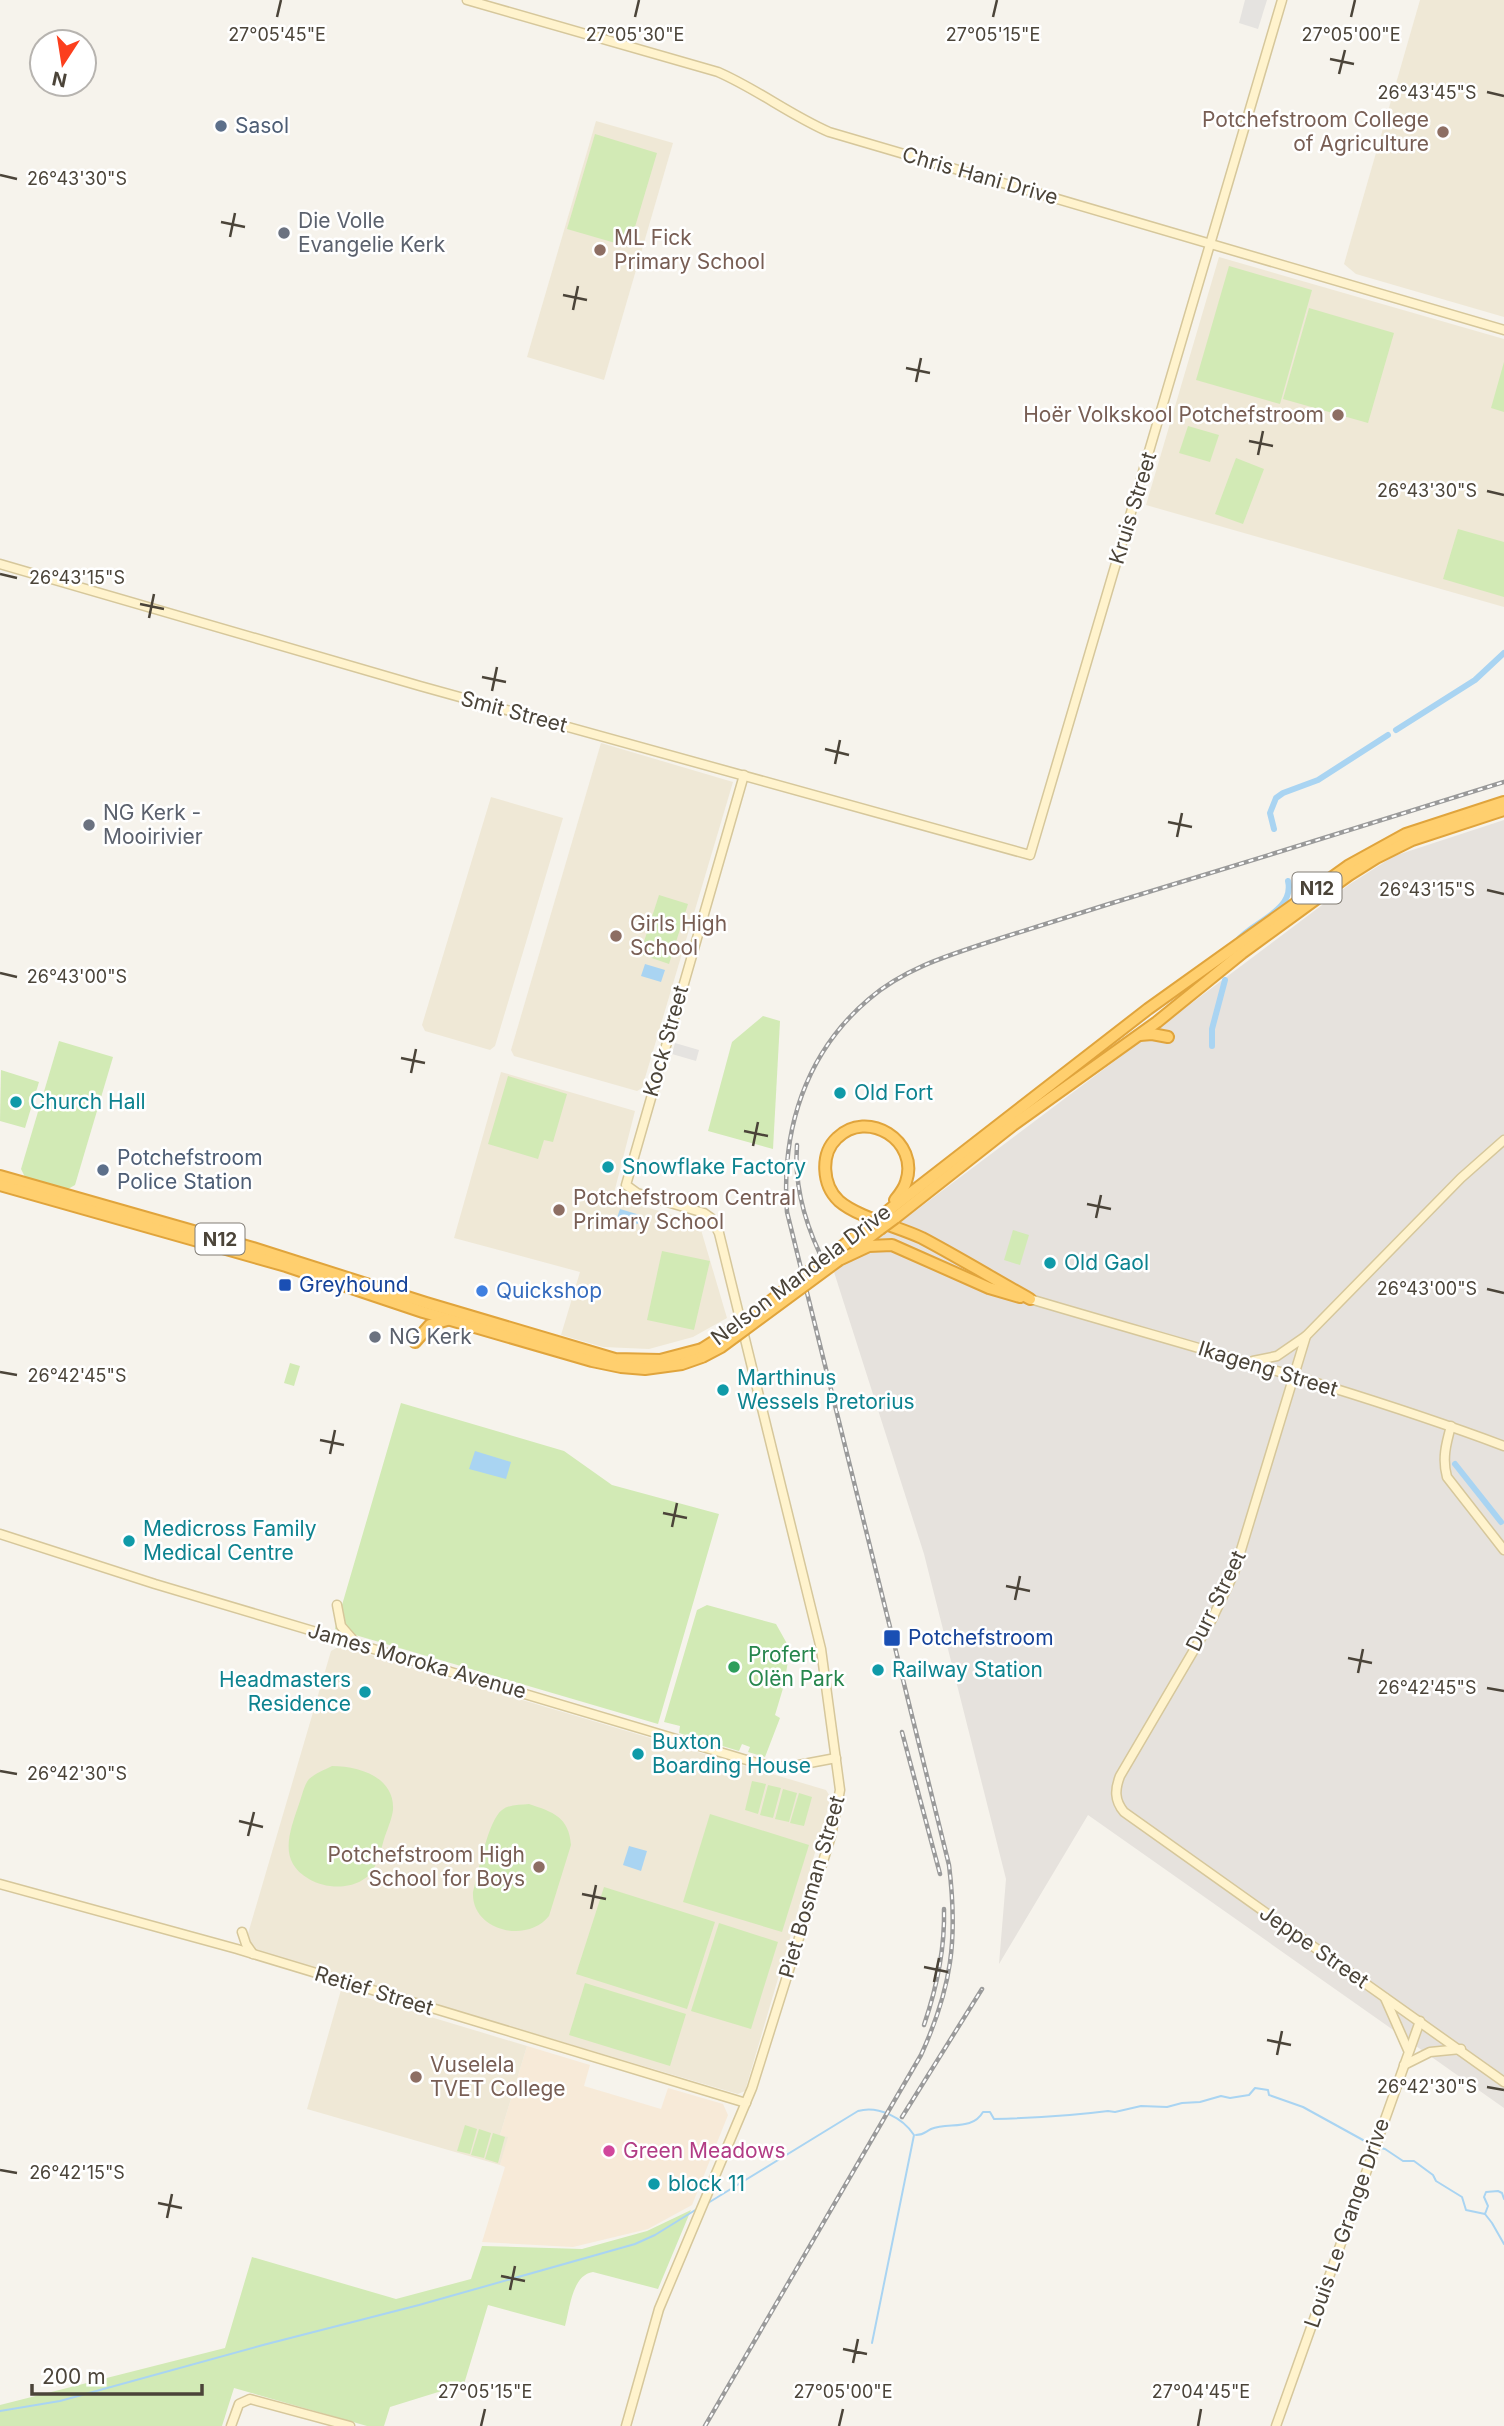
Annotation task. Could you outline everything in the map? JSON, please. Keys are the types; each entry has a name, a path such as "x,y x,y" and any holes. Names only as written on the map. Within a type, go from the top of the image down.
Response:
{"highway":[{"name":"Nelson Mandela Drive","path":"875,1227 882,1215 1147,1009 1348,866 1406,834 1504,802"},
{"name":"Nelson Mandela Drive","path":"0,1185 286,1266 449,1320 621,1367 666,1367 702,1353 875,1227 895,1218 1013,1125 1137,1036 1291,917 1376,858 1412,840 1504,810"},
{"path":"1137,1036 1152,1034 1168,1037"},
{"path":"882,1215 906,1182 908,1166 905,1151 895,1138 878,1128 860,1126 850,1129 835,1139 826,1156 827,1181 839,1200 852,1209 921,1238 1030,1299"},
{"name":"Nelson Mandela Drive","path":"0,1176 254,1248 615,1359 660,1360 702,1353"},
{"path":"837,1256 869,1246 892,1244 989,1288 1030,1299"},
{"path":"415,1342 430,1325 449,1320"}],"street":[{"name":"Chris Hani Drive","path":"467,0 718,72 829,132 1504,330"},
{"name":"Kruis Street","path":"1030,855 1282,0"},
{"name":"Smit Street","path":"0,564 421,687 1030,855"},
{"name":"Kock Street","path":"626,1185 744,775"},
{"path":"1247,1361 1269,1360 1306,1336 1461,1178 1504,1140"},
{"name":"Piet Bosman Street","path":"626,1185 637,1193 704,1213 711,1218 719,1233 821,1649 840,1790 836,1817 804,1925 746,2103 659,2309 626,2426"},
{"name":"Ikageng Street","path":"1030,1299 1247,1361 1451,1426 1504,1446"},
{"name":"Durr Street","path":"1124,1812 1117,1800 1117,1785 1234,1573 1306,1336"},
{"path":"1451,1426 1445,1450 1447,1477 1504,1550"},
{"name":"James Moroka Avenue","path":"0,1534 104,1568 760,1764 788,1767 836,1758"},
{"path":"337,1605 341,1626 358,1644"},
{"name":"Jeppe Street","path":"1124,1812 1504,2082"},
{"name":"Retief Street","path":"0,1884 253,1954 746,2103"},
{"path":"242,1932 253,1954"},
{"path":"1385,1998 1408,2050"},
{"name":"Louis Le Grange Drive","path":"1276,2426 1420,2021"},
{"path":"1403,2065 1430,2052 1461,2049"},
{"path":"232,2426 239,2404 245,2400 256,2399 350,2426"}],"shaded area":[{"path":"1245,0 1267,0 1258,29 1239,23"},
{"name":"Potchefstroom College of Agriculture","path":"1420,0 1504,0 1504,317 1356,274 1344,264"},
{"name":"ML Fick Primary School","path":"596,121 673,143 604,380 527,357"},
{"name":"Hoër Volkskool Potchefstroom","path":"1219,257 1504,339 1504,607 1146,505"},
{"name":"Girls High School","path":"601,743 733,782 642,1088 637,1091 514,1056 511,1050"},
{"path":"491,797 563,818 495,1046 490,1050 425,1031 422,1025"},
{"path":"1504,820 1504,2108 1088,1815 999,1964 1006,1879 924,1554 834,1272 1350,884 1394,856"},
{"path":"675,1043 699,1050 696,1061 672,1054"},
{"name":"Potchefstroom Central Primary School","path":"501,1072 635,1111 613,1197 699,1223 727,1318 693,1337 649,1349 603,1347 561,1335 580,1272 454,1238"},
{"name":"Potchefstroom High School for Boys","path":"340,1646 826,1790 831,1798 745,2091 738,2094 255,1951 247,1937 331,1651"},
{"name":"Vuselela TVET College","path":"341,1990 527,2046 500,2135 508,2137 500,2165 307,2109"},
{"name":"Green Meadows","path":"527,2046 590,2065 584,2086 661,2109 668,2088 723,2104 728,2115 692,2205 648,2229 573,2247 482,2242 505,2167 500,2165 507,2138 500,2135"}],"green space":[{"path":"595,134 657,153 629,247 567,229"},
{"path":"1229,266 1312,290 1280,404 1196,380"},
{"path":"1309,308 1394,333 1368,423 1283,399"},
{"path":"1504,362 1504,412 1491,408"},
{"path":"1188,426 1219,435 1210,462 1179,453"},
{"path":"1236,458 1264,469 1243,524 1215,514"},
{"path":"1458,529 1504,542 1504,597 1443,579"},
{"path":"659,895 688,904 669,964 640,954"},
{"path":"763,1016 780,1021 773,1149 708,1131 732,1042"},
{"path":"59,1041 113,1057 75,1185 68,1189 25,1177 21,1169"},
{"path":"1,1070 39,1082 25,1128 0,1121"},
{"path":"508,1076 567,1094 553,1142 544,1140 538,1159 488,1144"},
{"path":"1013,1230 1029,1235 1020,1265 1004,1260"},
{"path":"662,1251 710,1261 694,1330 647,1320"},
{"path":"290,1363 300,1366 294,1386 284,1383"},
{"path":"401,1403 564,1451 612,1485 719,1514 658,1724 335,1629"},
{"name":"Profert Olën Park","path":"707,1605 776,1624 790,1649 784,1685 775,1715 780,1718 765,1757 748,1752 750,1747 742,1744 739,1751 679,1733 680,1726 664,1722 697,1610"},
{"path":"332,1766 364,1771 382,1782 392,1799 392,1816 375,1866 363,1880 345,1886 326,1885 309,1879 299,1872 289,1854 290,1835 306,1784 309,1779"},
{"path":"752,1781 766,1784 758,1814 745,1810"},
{"path":"768,1785 781,1788 773,1818 760,1815"},
{"path":"783,1789 797,1793 789,1822 775,1819"},
{"path":"799,1793 812,1797 804,1826 790,1823"},
{"path":"529,1804 558,1817 567,1828 571,1845 549,1916 528,1930 502,1929 481,1916 475,1905 473,1892 488,1836 497,1816 508,1807"},
{"path":"710,1814 809,1845 782,1932 683,1902"},
{"path":"604,1887 715,1922 687,2009 576,1974"},
{"path":"719,1923 778,1942 751,2029 691,2011"},
{"path":"585,1983 686,2014 670,2066 569,2035"},
{"path":"465,2125 477,2129 470,2154 457,2151"},
{"path":"479,2129 491,2133 484,2158 471,2155"},
{"path":"493,2133 505,2137 498,2163 485,2159"},
{"path":"691,2210 658,2289 593,2272 586,2274 580,2279 573,2293 565,2326 488,2305 464,2384 390,2407 384,2426 367,2426 234,2388 222,2426 0,2426 0,2405 225,2348 252,2257 396,2299 471,2279 482,2246 582,2249 647,2231"}],"water":[{"path":"645,964 665,970 661,982 641,976"},
{"path":"620,1209 640,1215 638,1224 617,1218"},
{"path":"475,1451 511,1462 506,1479 469,1469"},
{"path":"629,1846 647,1851 641,1871 623,1865"}],"waterway":[{"path":"1396,730 1475,680 1504,653"},
{"path":"1274,829 1270,813 1276,798 1318,780 1388,735"},
{"path":"1237,941 1279,908 1285,900 1288,881"},
{"path":"1212,1046 1212,1029 1225,980"},
{"path":"1455,1464 1501,1522"},
{"path":"916,2135 938,2127 973,2122 983,2112 990,2112 994,2119 1115,2112 1141,2106 1167,2107 1221,2096 1230,2098 1249,2095 1255,2088 1268,2090 1269,2095 1303,2107 1372,2145"},
{"path":"708,2203 858,2111 882,2111 903,2123 914,2135 872,2343"},
{"path":"1377,2147 1403,2161 1414,2161 1433,2175 1436,2181 1462,2197 1466,2210 1485,2214 1488,2206 1484,2197 1486,2192 1498,2191 1504,2199"},
{"path":"0,2411 60,2401 635,2244 697,2209"},
{"path":"1485,2214 1504,2244"}],"railway":[{"path":"705,2426 921,2055 946,1985 952,1940 949,1865 787,1212 788,1152 793,1123 813,1069 847,1020 869,999 898,978 930,963 1026,930 1504,782"},
{"path":"797,1145 801,1201 820,1254"},
{"path":"902,1732 940,1874"},
{"path":"924,2025 939,1968 944,1909"},
{"path":"902,2117 982,1989"}],"place":[{"name":"Sasol","path":"221,126"},
{"name":"Potchefstroom College of Agriculture","path":"1443,132"},
{"name":"Die Volle Evangelie Kerk","path":"284,233"},
{"name":"ML Fick Primary School","path":"600,250"},
{"name":"Hoër Volkskool Potchefstroom","path":"1338,415"},
{"name":"NG Kerk - Mooirivier","path":"89,825"},
{"name":"Girls High School","path":"616,936"},
{"name":"Old Fort","path":"840,1093"},
{"name":"Church Hall","path":"16,1102"},
{"name":"Snowflake Factory","path":"608,1167"},
{"name":"Potchefstroom Police Station","path":"103,1170"},
{"name":"Potchefstroom Central Primary School","path":"559,1210"},
{"name":"Old Gaol","path":"1050,1263"},
{"name":"Greyhound","path":"285,1285"},
{"name":"Quickshop","path":"482,1291"},
{"name":"NG Kerk","path":"375,1337"},
{"name":"Marthinus Wessels Pretorius","path":"723,1390"},
{"name":"Medicross Family Medical Centre","path":"129,1541"},
{"name":"Potchefstroom","path":"892,1638"},
{"name":"Profert Olën Park","path":"734,1667"},
{"name":"Railway Station","path":"878,1670"},
{"name":"Headmasters Residence","path":"365,1692"},
{"name":"Buxton Boarding House","path":"638,1754"},
{"name":"Potchefstroom High School for Boys","path":"539,1867"},
{"name":"Vuselela TVET College","path":"416,2077"},
{"name":"Green Meadows","path":"609,2151"},
{"name":"block 11","path":"654,2184"}]}
